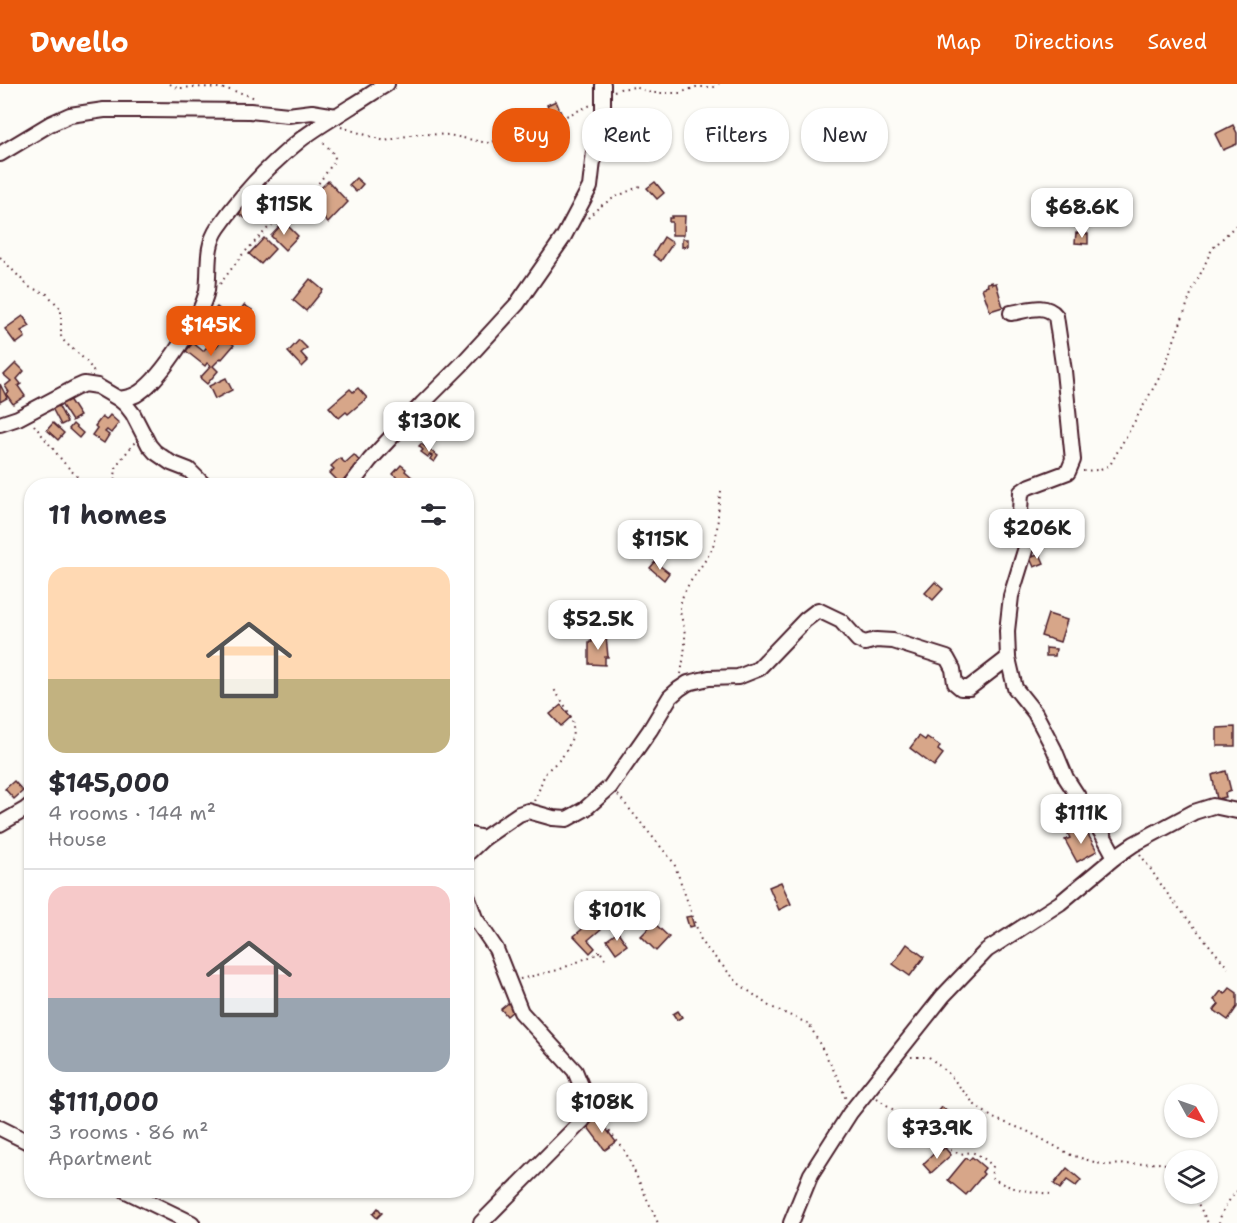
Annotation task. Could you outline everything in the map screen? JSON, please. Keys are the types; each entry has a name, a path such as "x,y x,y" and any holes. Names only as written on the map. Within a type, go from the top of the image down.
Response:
{"street":[{"path":"119,399 139,393 156,377 194,323 207,289 211,240 254,182 313,131 387,84"},
{"path":"356,478 370,460 517,304 563,238 590,187 594,152 601,137 603,125 603,84"},
{"path":"0,154 50,124 70,115 104,110 250,111 288,115 312,112 331,119"},
{"path":"1011,313 1043,308 1051,309 1056,316 1073,460 1068,472 1028,487 1021,492 1020,512 1027,544 1011,597 1007,631 1008,658 1015,688 1035,713 1066,778 1115,857"},
{"path":"0,424 18,418 84,384 97,386 126,405 155,452 171,463 189,470 197,478"},
{"path":"474,847 519,814 528,811 553,818 567,819 585,809 610,787 670,697 678,689 688,682 709,678 738,677 758,669 805,620 818,610 841,621 858,640 865,643 876,640 893,641 947,658 953,669 955,683 961,688 969,688 1008,658"},
{"path":"791,1223 811,1173 850,1113 943,996 987,950 1060,903 1134,844 1194,812 1213,806 1237,811"},
{"path":"0,824 24,811"},
{"path":"474,836 484,838"},
{"path":"474,913 496,949 521,1012 575,1071 589,1105 583,1120 482,1223"},
{"path":"0,1128 24,1140"},
{"path":"140,1198 192,1223"}],"path":[{"path":"170,84 177,88 234,90 257,99"},
{"path":"331,119 385,141 415,134 426,134 449,135 487,143 568,116 620,89 635,87 651,93 680,93 696,87 714,87 719,84"},
{"path":"207,289 221,284 242,255 269,227 289,221 333,165 335,158 333,154 313,131"},
{"path":"587,220 606,201 640,186"},
{"path":"1068,472 1098,470 1110,465 1163,370 1191,294 1212,249 1237,224"},
{"path":"0,257 29,287 47,294 61,309 61,336 90,365 97,386"},
{"path":"18,418 32,423 78,478"},
{"path":"115,478 119,462 143,433"},
{"path":"678,689 684,652 684,629 680,611 683,596 713,545 717,528 718,500 722,488"},
{"path":"528,811 536,799 546,774 561,757 572,738 574,728 572,715 553,688"},
{"path":"610,787 675,864 702,943 738,983 769,1006 809,1024 840,1082 850,1113"},
{"path":"1134,844 1168,896 1228,968"},
{"path":"509,981 558,970 599,953 599,950 606,960"},
{"path":"895,1057 929,1057 949,1074 975,1105 993,1118 1027,1131 1071,1155 1104,1165 1164,1163"},
{"path":"868,1092 948,1149 960,1154 972,1152 982,1157 993,1166 991,1177 1001,1184 1015,1189 1050,1194"},
{"path":"589,1105 625,1151 658,1223"},
{"path":"1219,1223 1228,1201 1237,1191"},
{"path":"1198,1204 1208,1223"}],"building":[{"path":"556,101 559,108 548,108 547,105"},
{"path":"1233,125 1237,133 1237,144 1223,150 1215,134"},
{"path":"356,178 363,184 356,192 349,185"},
{"path":"328,181 348,202 328,223 307,202"},
{"path":"655,182 664,193 657,199 647,188"},
{"path":"246,203 252,208 245,218 239,214"},
{"path":"685,216 684,235 672,235 672,222 669,222 669,218"},
{"path":"284,222 298,236 285,250 271,236"},
{"path":"1076,233 1088,234 1088,244 1075,243"},
{"path":"664,237 673,243 661,261 653,255"},
{"path":"264,238 275,249 261,264 249,254"},
{"path":"682,239 688,239 688,246 682,247"},
{"path":"310,279 323,290 306,311 293,300"},
{"path":"992,282 992,284 996,283 1003,307 990,311 982,288"},
{"path":"244,305 252,310 250,312 252,314 231,340 221,331 226,325 229,328 234,316 237,319 236,316"},
{"path":"217,307 230,317 224,324 211,314"},
{"path":"23,316 30,326 21,331 25,337 16,344 5,329"},
{"path":"214,329 222,335 217,342 209,335"},
{"path":"225,337 234,345 213,366 218,371 207,384 200,378 211,366 207,363 205,366 186,351 193,343 203,351 211,343 216,347"},
{"path":"299,340 307,348 301,353 308,361 302,367 288,352"},
{"path":"16,363 24,371 17,379 21,384 18,386 25,396 13,404 6,394 9,392 5,386 11,381 4,375"},
{"path":"226,378 232,390 215,399 209,386"},
{"path":"0,384 7,398 0,402"},
{"path":"358,388 367,398 348,414 346,412 339,418 329,407 350,389 353,392"},
{"path":"67,396 80,416 72,421 59,401"},
{"path":"58,405 67,422 61,425 52,408"},
{"path":"110,415 119,423 111,433 107,430 105,432 109,435 104,443 92,435 102,417 106,420"},
{"path":"53,423 64,433 58,440 47,430"},
{"path":"73,424 83,433 79,438 69,429"},
{"path":"421,444 438,456 434,462 430,459 432,456 428,457 421,452 423,450 419,446"},
{"path":"354,455 364,466 351,478 335,478 330,473 334,469 331,466 340,458 345,463"},
{"path":"401,465 413,478 397,478 393,474"},
{"path":"1040,554 1044,563 1034,567 1030,558"},
{"path":"655,562 669,573 664,580 650,568"},
{"path":"935,582 943,589 933,600 925,593"},
{"path":"1048,614 1067,620 1060,642 1041,636"},
{"path":"606,636 608,657 605,657 605,665 589,664 591,638"},
{"path":"1046,648 1056,649 1055,656 1046,656"},
{"path":"561,705 571,717 561,726 550,714"},
{"path":"1235,727 1235,746 1217,746 1217,728"},
{"path":"919,736 925,740 927,737 940,746 938,750 943,754 934,766 910,748"},
{"path":"1226,771 1231,791 1225,793 1226,797 1217,799 1212,775"},
{"path":"14,781 23,791 14,799 5,789"},
{"path":"1085,812 1088,821 1075,825 1072,816"},
{"path":"1079,828 1081,831 1085,829 1097,851 1077,862 1065,840 1070,838 1068,834"},
{"path":"781,882 791,904 779,910 769,887"},
{"path":"691,916 694,926 689,927 686,917"},
{"path":"593,920 601,929 588,940 595,948 590,953 574,936"},
{"path":"654,923 669,937 656,951 641,936"},
{"path":"618,932 627,945 616,953 607,940"},
{"path":"907,944 924,957 910,976 893,964"},
{"path":"1230,988 1237,993 1237,1007 1228,1020 1214,1010 1219,1004 1214,1000 1221,991 1225,994"},
{"path":"512,1000 518,1007 507,1016 501,1009"},
{"path":"678,1011 682,1017 677,1020 673,1014"},
{"path":"942,1107 949,1113 933,1131 927,1126"},
{"path":"952,1111 966,1123 948,1145 934,1133"},
{"path":"598,1118 616,1142 605,1150 587,1126"},
{"path":"940,1148 942,1150 945,1148 951,1155 931,1173 923,1164"},
{"path":"972,1157 985,1168 982,1172 984,1174 966,1195 948,1180 966,1158 969,1160"},
{"path":"1067,1168 1081,1180 1076,1186 1067,1180 1060,1189 1054,1184"},
{"path":"378,1208 382,1213 377,1218 373,1214"}]}
